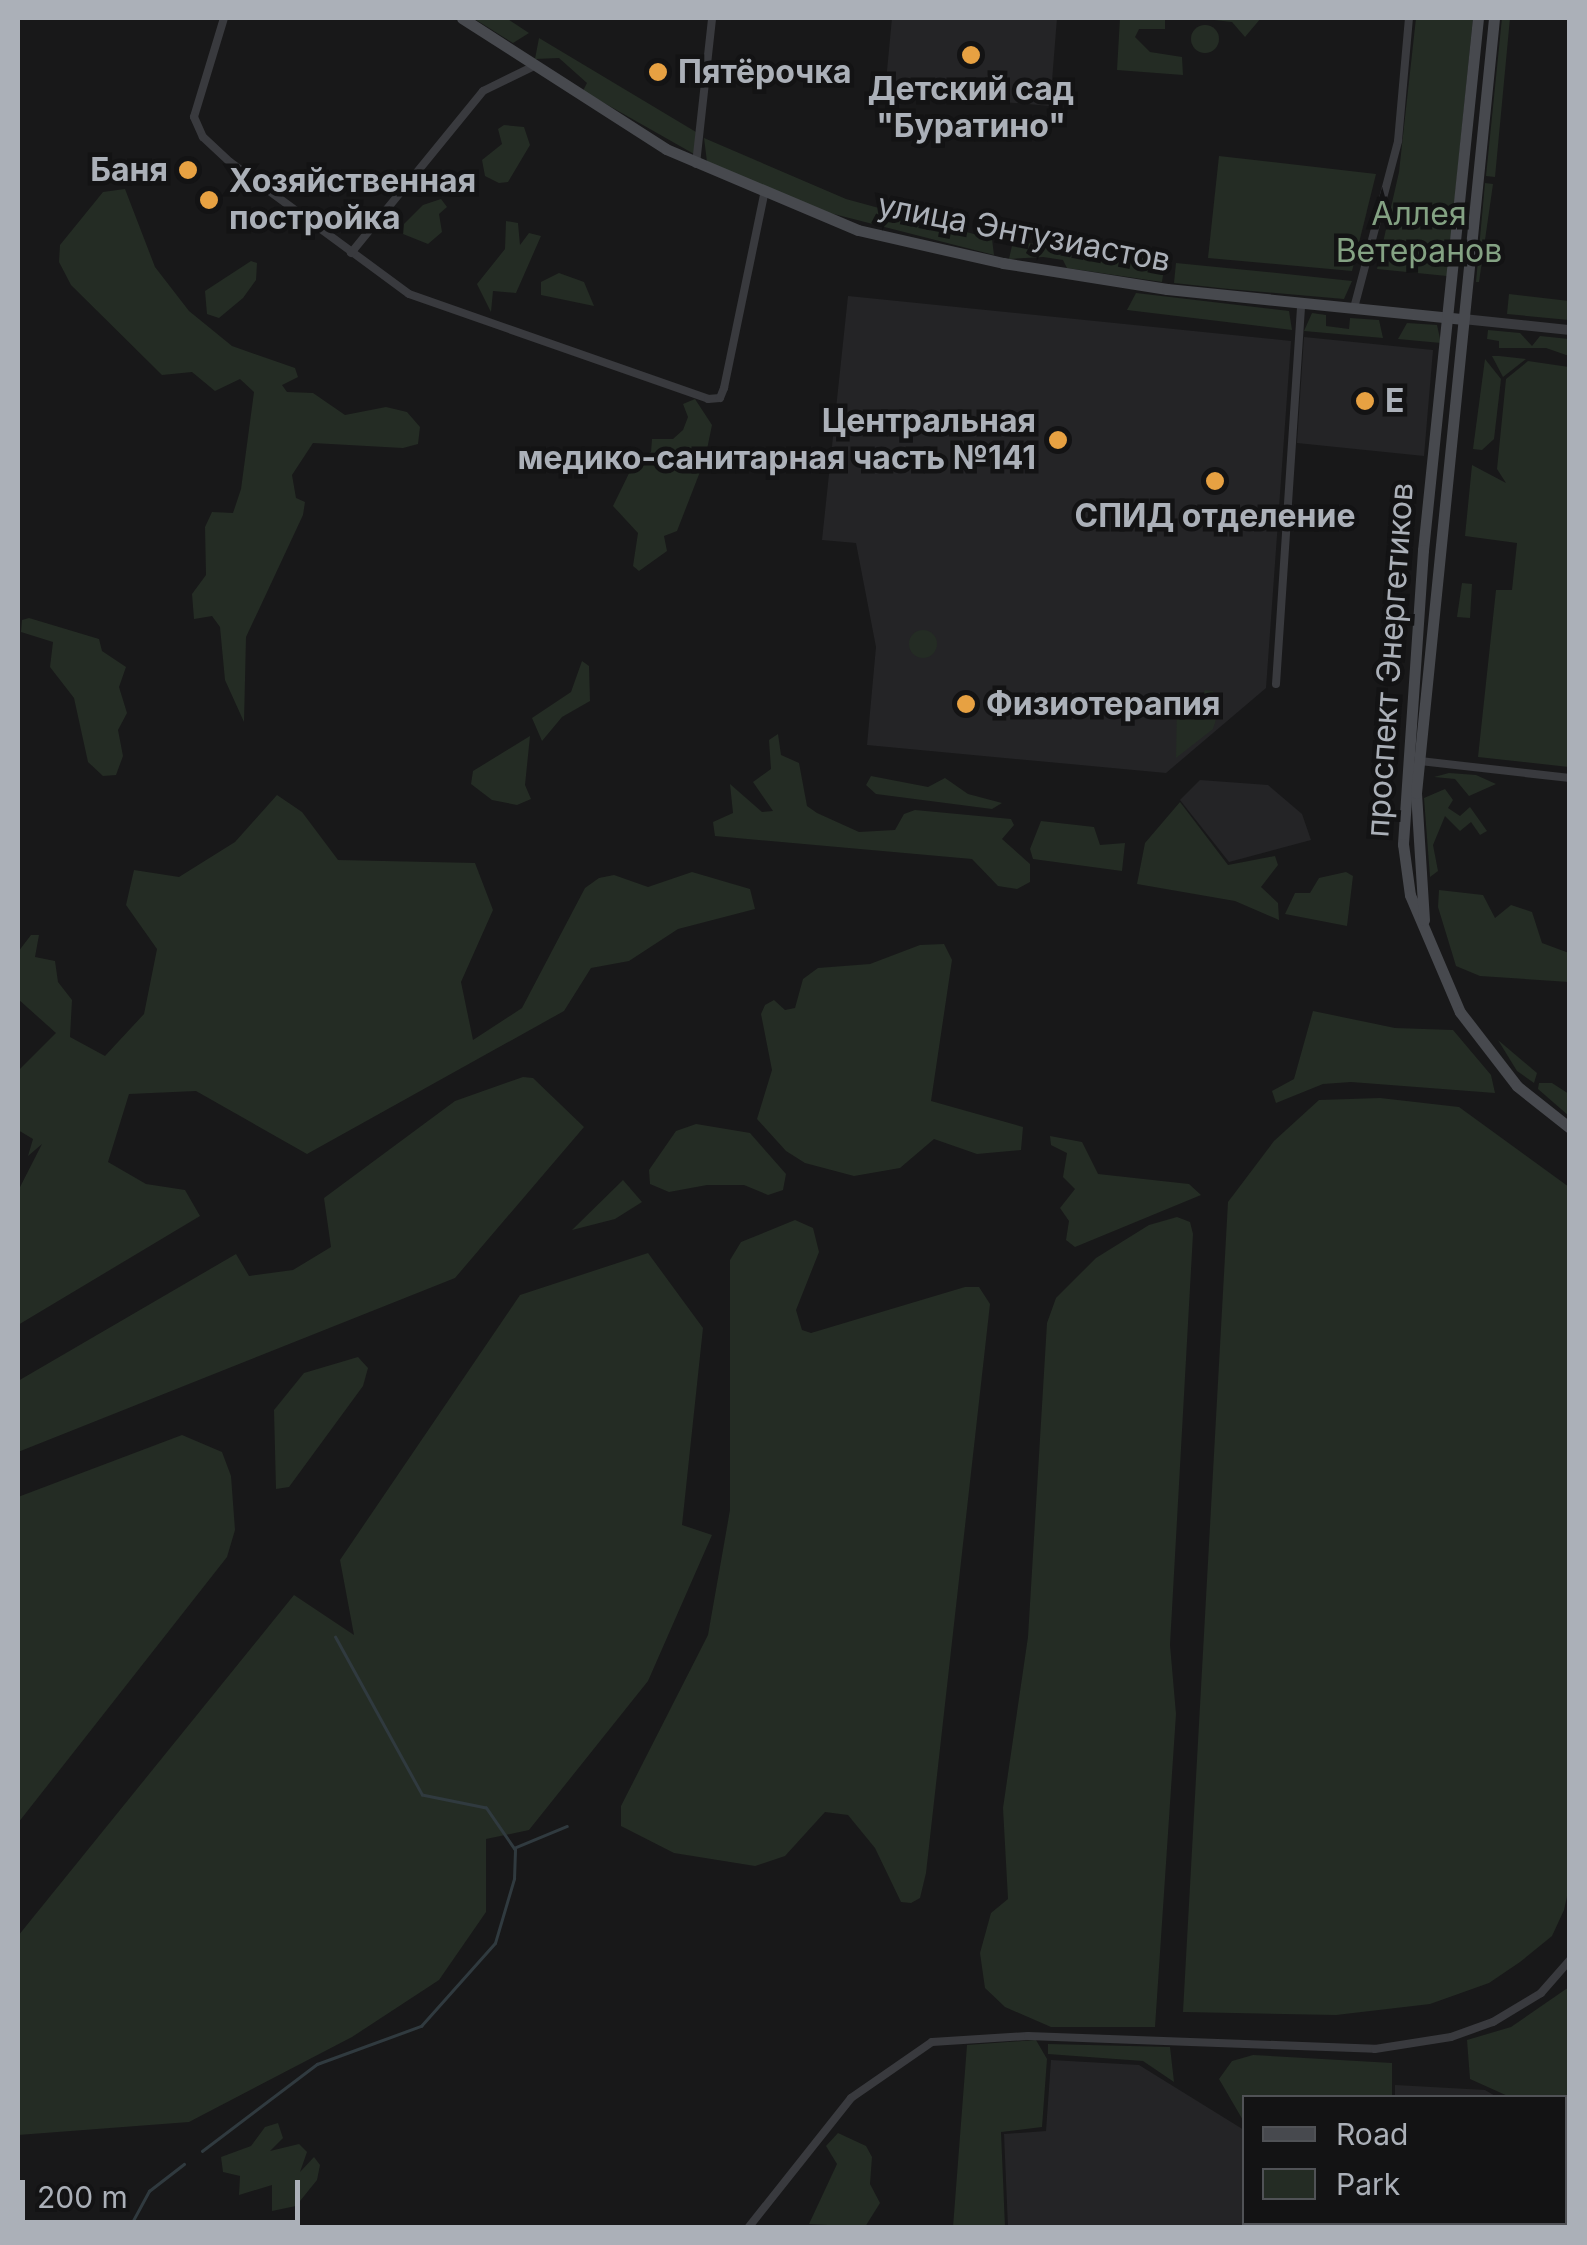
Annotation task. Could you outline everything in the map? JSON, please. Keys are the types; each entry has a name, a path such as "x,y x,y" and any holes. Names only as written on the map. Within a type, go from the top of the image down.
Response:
{"main road":[{"name":"улица Энтузиастов","path":"462,18 532,67 696,164 764,195 903,244 1167,289 1463,320"},
{"name":"проспект Энергетиков","path":"1478,18 1417,616 1409,793 1410,895 1460,1012 1484,1048 1517,1086 1570,1128"},
{"name":"проспект Энергетиков","path":"1409,793 1420,761 1494,18"},
{"path":"1423,550 1440,550"},
{"path":"1417,616 1434,618"},
{"path":"1413,668 1429,670"}],"street":[{"path":"224,18 194,107 196,126 230,162 409,294 716,400 724,388 764,195"},
{"path":"696,164 712,18"},
{"path":"1354,308 1398,141 1409,18"},
{"path":"350,253 483,92 532,67"},
{"path":"1276,684 1301,303"},
{"name":"улица Энтузиастов","path":"1463,320 1570,330"},
{"path":"1420,761 1570,778"},
{"path":"748,2228 851,2098 932,2042 1011,2036 1375,2048 1451,2037 1494,2022 1541,1993 1570,1960"}],"shaded area":[{"name":"Детский сад \"Буратино\"","path":"892,18 1057,18 1050,106 885,92"},
{"name":"Центральная медико-санитарная часть №141","path":"848,296 1291,341 1266,688 1166,773 867,745 876,647 856,543 822,540"},
{"path":"1304,337 1433,350 1424,456 1297,443"},
{"path":"1200,780 1268,785 1302,814 1311,840 1229,862 1180,800"},
{"path":"1051,2060 1139,2065 1242,2129 1242,2225 1454,2227 1008,2227 1004,2134 1046,2131"},
{"path":"1395,2085 1485,2090 1494,2095 1395,2095"}],"green space":[{"path":"473,18 506,18 529,33 513,43"},
{"path":"1120,18 1165,18 1165,29 1139,29 1135,37 1150,52 1182,57 1183,75 1117,70"},
{"path":"1197,18 1261,18 1245,37 1232,22"},
{"name":"Аллея Ветеранов","path":"1416,18 1473,18 1447,276 1377,269 1399,172"},
{"path":"1502,18 1510,18 1495,177 1486,176"},
{"path":"1205,25 1215,29 1219,39 1215,49 1205,53 1195,49 1191,39 1195,29"},
{"path":"539,38 696,132 694,154 583,91 587,83 559,58 535,59"},
{"path":"504,125 524,127 530,145 508,182 499,183 485,176 482,160 502,144 498,129"},
{"path":"704,138 846,199 992,239 994,255 822,211 707,162"},
{"path":"1219,156 1376,174 1352,271 1208,258"},
{"path":"1485,183 1493,184 1476,282"},
{"path":"125,189 155,267 189,311 232,346 295,368 298,377 282,385 287,392 313,393 345,415 386,407 407,412 420,427 418,444 403,448 313,443 292,475 296,498 305,502 303,515 246,637 244,722 225,680 220,627 212,616 194,619 192,594 206,575 205,527 212,512 233,513 241,489 254,392 240,379 215,391 192,372 162,375 71,285 59,262 60,245 103,192"},
{"path":"441,199 447,207 439,214 442,232 428,244 403,234 404,224 423,205"},
{"path":"506,221 518,223 520,245 529,233 541,236 516,293 493,291 491,312 477,284 505,249"},
{"path":"1013,241 1165,261 1162,282 1067,268 1063,260 1009,259"},
{"path":"251,261 257,263 256,280 243,298 219,318 207,314 205,291"},
{"path":"1176,263 1352,281 1344,299 1229,289 1174,283"},
{"path":"559,273 584,282 594,306 541,295 541,282"},
{"path":"1136,293 1289,311 1292,330 1127,310"},
{"path":"1509,294 1569,301 1569,320 1507,314"},
{"path":"1312,313 1326,315 1326,326 1349,329 1350,318 1379,320 1383,338 1304,331"},
{"path":"1407,323 1437,325 1441,343 1398,339"},
{"path":"1488,330 1520,333 1532,346 1540,336 1569,339 1569,356 1546,348 1499,348 1499,341 1487,339"},
{"path":"1492,356 1499,356 1526,359 1503,377"},
{"path":"1485,359 1501,379 1494,439 1482,450 1473,449"},
{"path":"1528,361 1569,367 1569,767 1478,757 1496,590 1512,590 1517,543 1465,536 1472,465 1506,483 1497,469 1506,379"},
{"path":"695,399 712,425 705,459 677,531 664,536 667,551 639,571 633,566 638,533 613,506 635,461 651,452 652,439 673,439 683,430 688,417 683,404"},
{"path":"1462,583 1472,584 1470,618 1457,617"},
{"path":"29,618 99,639 102,651 126,667 119,687 127,713 118,730 123,756 116,775 103,776 88,762 74,698 50,667 53,642 21,632 22,620"},
{"path":"923,630 933,634 937,644 933,654 923,658 913,654 909,644 913,634"},
{"path":"582,661 589,666 590,701 562,717 542,741 532,718 571,692"},
{"path":"1205,690 1213,691 1220,707 1213,729 1176,758 1177,702 1198,702"},
{"path":"778,734 781,755 799,763 807,806 817,813 859,832 895,830 904,814 915,810 1011,819 1014,825 1002,839 1030,864 1030,882 1017,889 998,886 972,859 715,836 713,822 733,813 730,784 762,812 773,811 753,782 771,769 769,740"},
{"path":"530,736 525,785 531,799 517,805 492,800 471,784 473,771"},
{"path":"1449,773 1476,775 1496,784 1469,796 1455,779 1434,777"},
{"path":"871,776 928,787 945,778 968,794 1002,803 992,809 876,794 866,785"},
{"path":"1445,789 1453,800 1448,808 1460,816 1470,807 1487,831 1480,835 1471,822 1460,831 1445,816 1433,845 1438,871 1430,877 1424,798"},
{"path":"277,795 302,812 338,860 475,863 493,910 461,982 473,1040 522,1008 585,888 599,878 614,875 648,887 692,872 750,889 755,909 678,929 629,961 591,968 564,1011 307,1154 196,1091 129,1094 108,1162 146,1184 185,1190 200,1216 18,1325 18,1191 42,1144 28,1156 33,1139 18,1130 18,1071 56,1033 18,999 18,952 31,935 39,935 35,957 55,961 58,982 72,1000 70,1037 105,1056 144,1014 157,949 126,905 134,870 179,877 235,842"},
{"path":"1180,802 1228,865 1275,856 1278,865 1261,887 1278,903 1279,920 1235,901 1137,884 1145,843"},
{"path":"1041,821 1094,827 1100,845 1125,843 1122,871 1033,859 1030,849"},
{"path":"1346,872 1353,876 1347,926 1285,914 1295,893 1310,893 1319,878"},
{"path":"1439,890 1483,895 1495,918 1511,905 1532,912 1542,943 1569,953 1569,982 1480,976 1456,966 1438,907"},
{"path":"944,944 952,960 931,1101 1023,1127 1021,1150 977,1154 934,1139 900,1168 854,1176 805,1163 786,1151 757,1119 772,1070 761,1014 765,1005 774,1000 785,1010 795,1008 803,979 818,968 870,964 920,945"},
{"path":"1313,1011 1395,1028 1453,1030 1491,1075 1495,1093 1351,1082 1323,1084 1276,1103 1272,1091 1294,1079"},
{"path":"1498,1040 1537,1073 1534,1083 1517,1071"},
{"path":"523,1077 533,1078 584,1127 455,1278 18,1452 18,1381 236,1254 249,1276 293,1270 331,1247 324,1198 455,1101"},
{"path":"1539,1083 1552,1083 1569,1094 1569,1116 1538,1089"},
{"path":"1380,1098 1459,1107 1569,1187 1570,1883 1564,1910 1552,1936 1489,1983 1430,2004 1336,2015 1183,2012 1228,1202 1274,1141 1319,1100"},
{"path":"696,1124 750,1133 786,1174 783,1190 768,1195 744,1185 707,1185 669,1192 650,1184 649,1170 676,1131"},
{"path":"1050,1136 1082,1142 1098,1174 1189,1184 1201,1195 1075,1247 1066,1240 1069,1221 1060,1208 1075,1189 1063,1177 1067,1153 1051,1145"},
{"path":"623,1180 642,1202 615,1219 572,1230"},
{"path":"1177,1217 1190,1222 1193,1234 1170,1645 1176,1714 1155,2027 1051,2027 1005,2007 985,1988 980,1953 991,1913 1008,1899 1003,1808 1028,1637 1047,1323 1056,1298 1096,1258 1149,1225"},
{"path":"795,1220 813,1228 819,1252 796,1310 802,1330 811,1333 965,1287 979,1287 990,1304 926,1873 920,1898 911,1903 901,1902 875,1848 848,1815 825,1812 785,1856 755,1866 674,1853 621,1826 621,1806 708,1635 730,1510 730,1260 741,1242"},
{"path":"648,1253 703,1328 682,1525 712,1535 648,1681 529,1830 486,1839 486,1912 439,1980 352,2037 189,2122 18,2135 18,1936 294,1595 354,1635 340,1560 520,1295"},
{"path":"358,1357 368,1368 363,1386 289,1487 276,1489 274,1410 304,1373"},
{"path":"182,1435 222,1452 231,1476 235,1530 227,1557 18,1823 18,1497"},
{"path":"1569,1987 1570,2187 1567,2095 1506,2095 1470,2079 1467,2040 1511,2027"},
{"path":"1036,2040 1047,2059 1042,2127 1001,2132 1005,2227 953,2227 967,2045"},
{"path":"1048,2044 1170,2047 1174,2082 1143,2061 1048,2054"},
{"path":"1253,2055 1392,2063 1392,2095 1242,2095 1242,2119 1219,2079 1232,2061"},
{"path":"278,2123 283,2138 270,2151 299,2144 307,2152 300,2172 314,2157 320,2165 317,2180 296,2206 272,2211 272,2185 239,2195 240,2176 223,2172 221,2157 251,2146 265,2127"},
{"path":"838,2133 866,2146 872,2157 870,2184 880,2203 865,2227 809,2224 837,2164 826,2146"}],"waterway":[{"path":"202,2151 317,2064 421,2026 495,1943 514,1879 515,1850 486,1808 422,1795 335,1637"},
{"path":"514,1848 567,1826"},
{"path":"129,2228 149,2191 184,2164"}],"place":[{"name":"Детский сад \"Буратино\"","path":"971,55"},
{"name":"Пятёрочка","path":"658,72"},
{"name":"Баня","path":"188,170"},
{"name":"Хозяйственная постройка","path":"209,200"},
{"name":"Е","path":"1365,401"},
{"name":"Центральная медико-санитарная часть №141","path":"1058,440"},
{"name":"СПИД отделение","path":"1215,481"},
{"name":"Физиотерапия","path":"966,704"}]}
